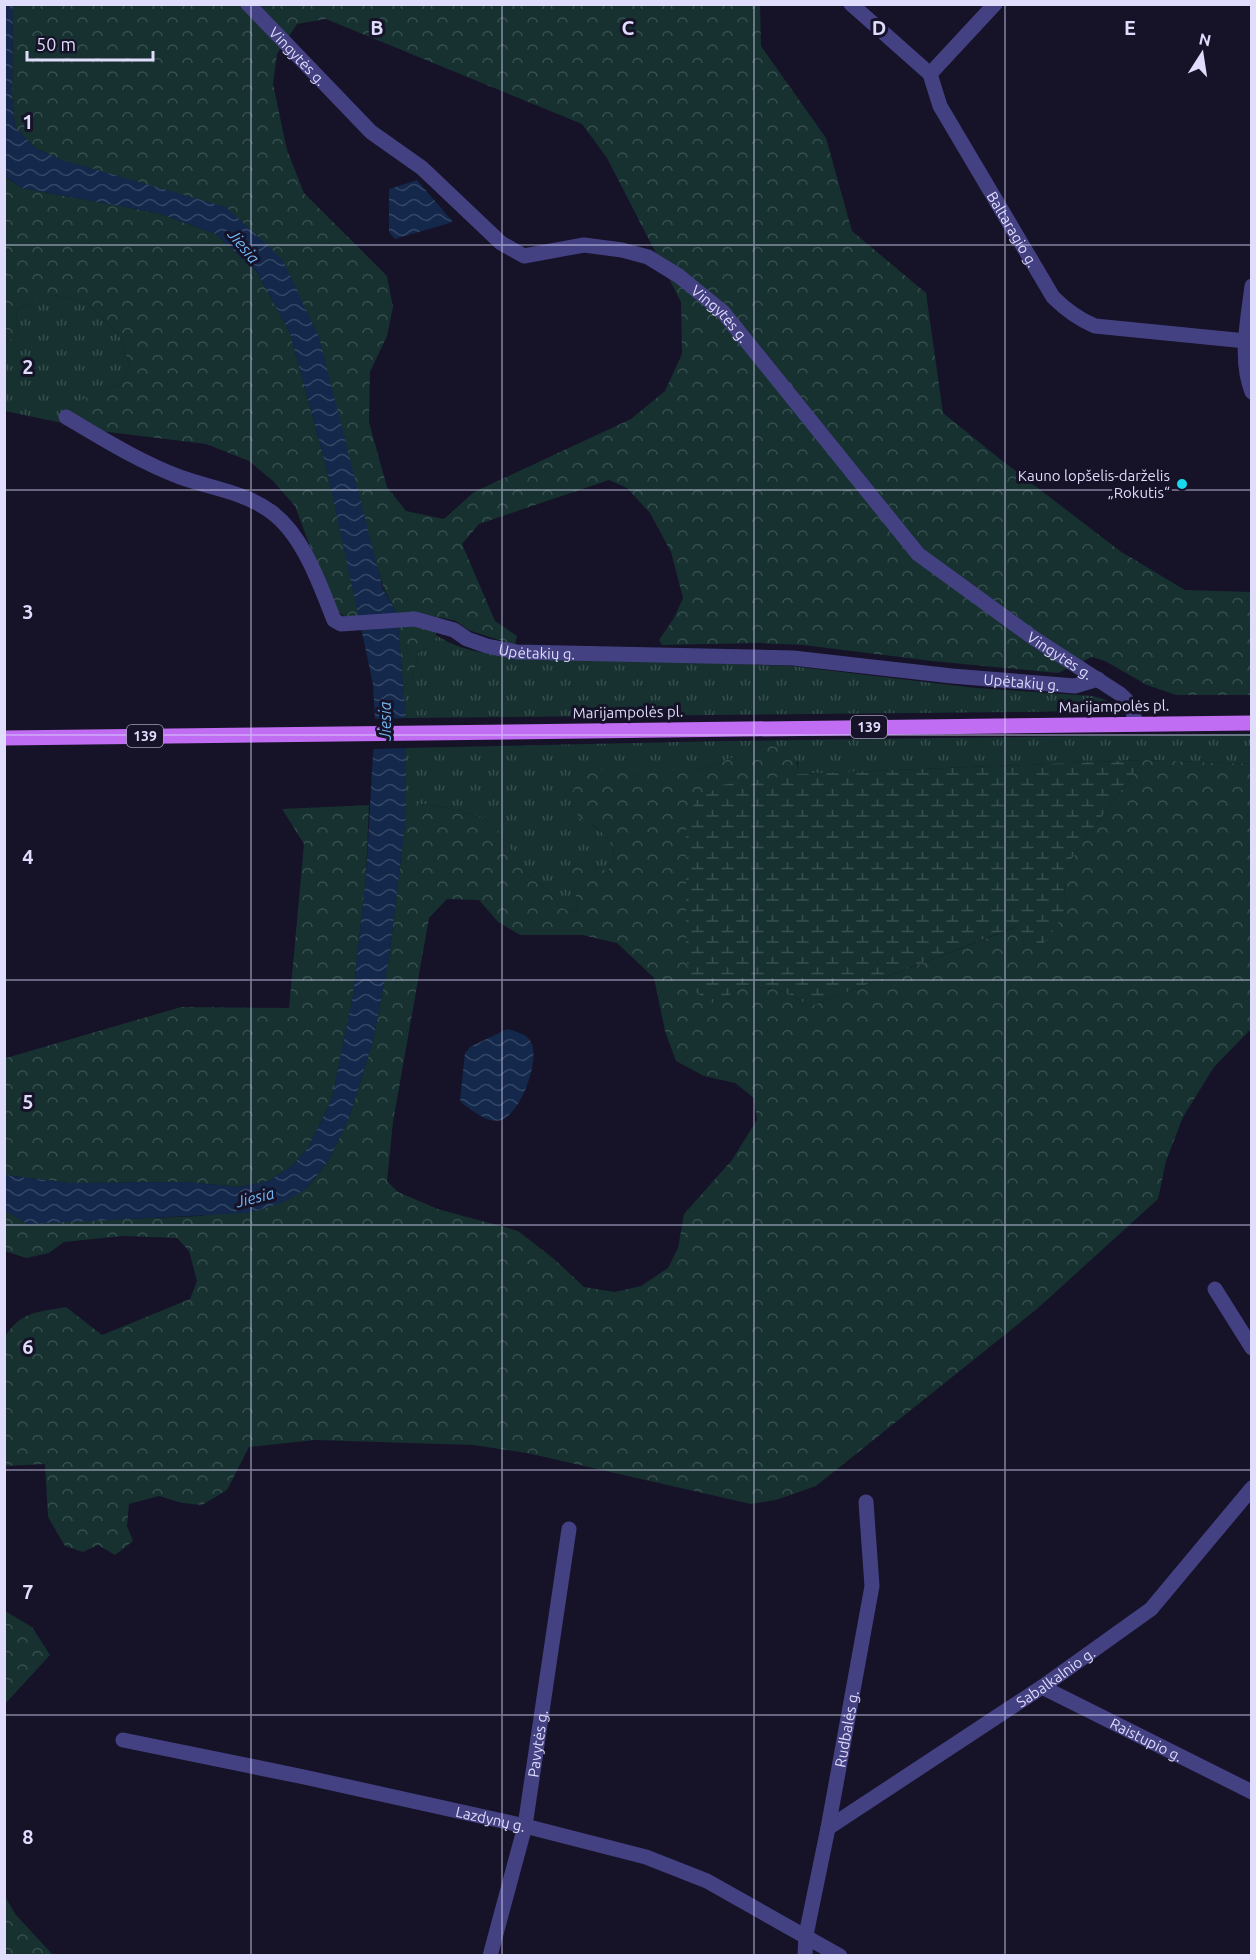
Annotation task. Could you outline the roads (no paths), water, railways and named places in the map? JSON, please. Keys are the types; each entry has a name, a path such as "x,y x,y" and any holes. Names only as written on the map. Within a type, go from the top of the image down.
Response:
{"main road":[{"name":"Marijampolės pl.","path":"4,738 1251,723"}],"street":[{"name":"Vingytės g.","path":"248,4 370,132 422,168 501,243 524,256 584,245 622,250 648,258 679,276 723,312 918,554 1035,639 1098,679 1130,703 1136,724"},
{"path":"851,4 930,74 994,4"},
{"name":"Baltaragio g.","path":"930,74 940,106 965,149 1053,297 1068,311 1095,326 1246,341"},
{"path":"1251,286 1246,341 1246,370 1251,392"},
{"name":"Upėtakių g.","path":"66,417 149,464 180,477 241,495 271,511 296,537 309,561 334,620 341,624 415,619 454,630 467,639 487,646 517,652 794,658 952,676 1075,686 1098,679"},
{"path":"1215,1288 1251,1348"},
{"name":"Sabalkalnio g.","path":"828,1828 1042,1687 1151,1609 1251,1488"},
{"name":"Rudbalės g.","path":"805,1956 806,1935 872,1586 866,1502"},
{"name":"Pavytės g.","path":"490,1956 525,1826 569,1529"},
{"name":"Raistupio g.","path":"1042,1687 1251,1792"},
{"name":"Lazdynų g.","path":"123,1740 525,1826 646,1857 707,1881 840,1956"}],"water":[{"name":"Jiesia","path":"4,5 13,5 12,96 15,127 35,148 62,160 226,207 282,259 319,337 383,589 397,613 406,718 406,816 389,958 373,1041 349,1118 328,1161 307,1188 284,1202 249,1213 28,1224 5,1211 5,1175 70,1183 187,1182 239,1187 269,1181 292,1166 308,1148 332,1099 353,995 366,877 375,719 373,684 327,470 290,333 257,272 216,234 158,213 22,188 5,176"},
{"path":"417,180 453,222 395,239 389,232 389,189"},
{"path":"507,1029 529,1039 533,1051 533,1062 520,1101 505,1118 492,1121 474,1112 460,1100 465,1053 470,1047"}],"place":[{"name":"Kauno lopšelis-darželis „Rokutis“","path":"1182,484"}]}
